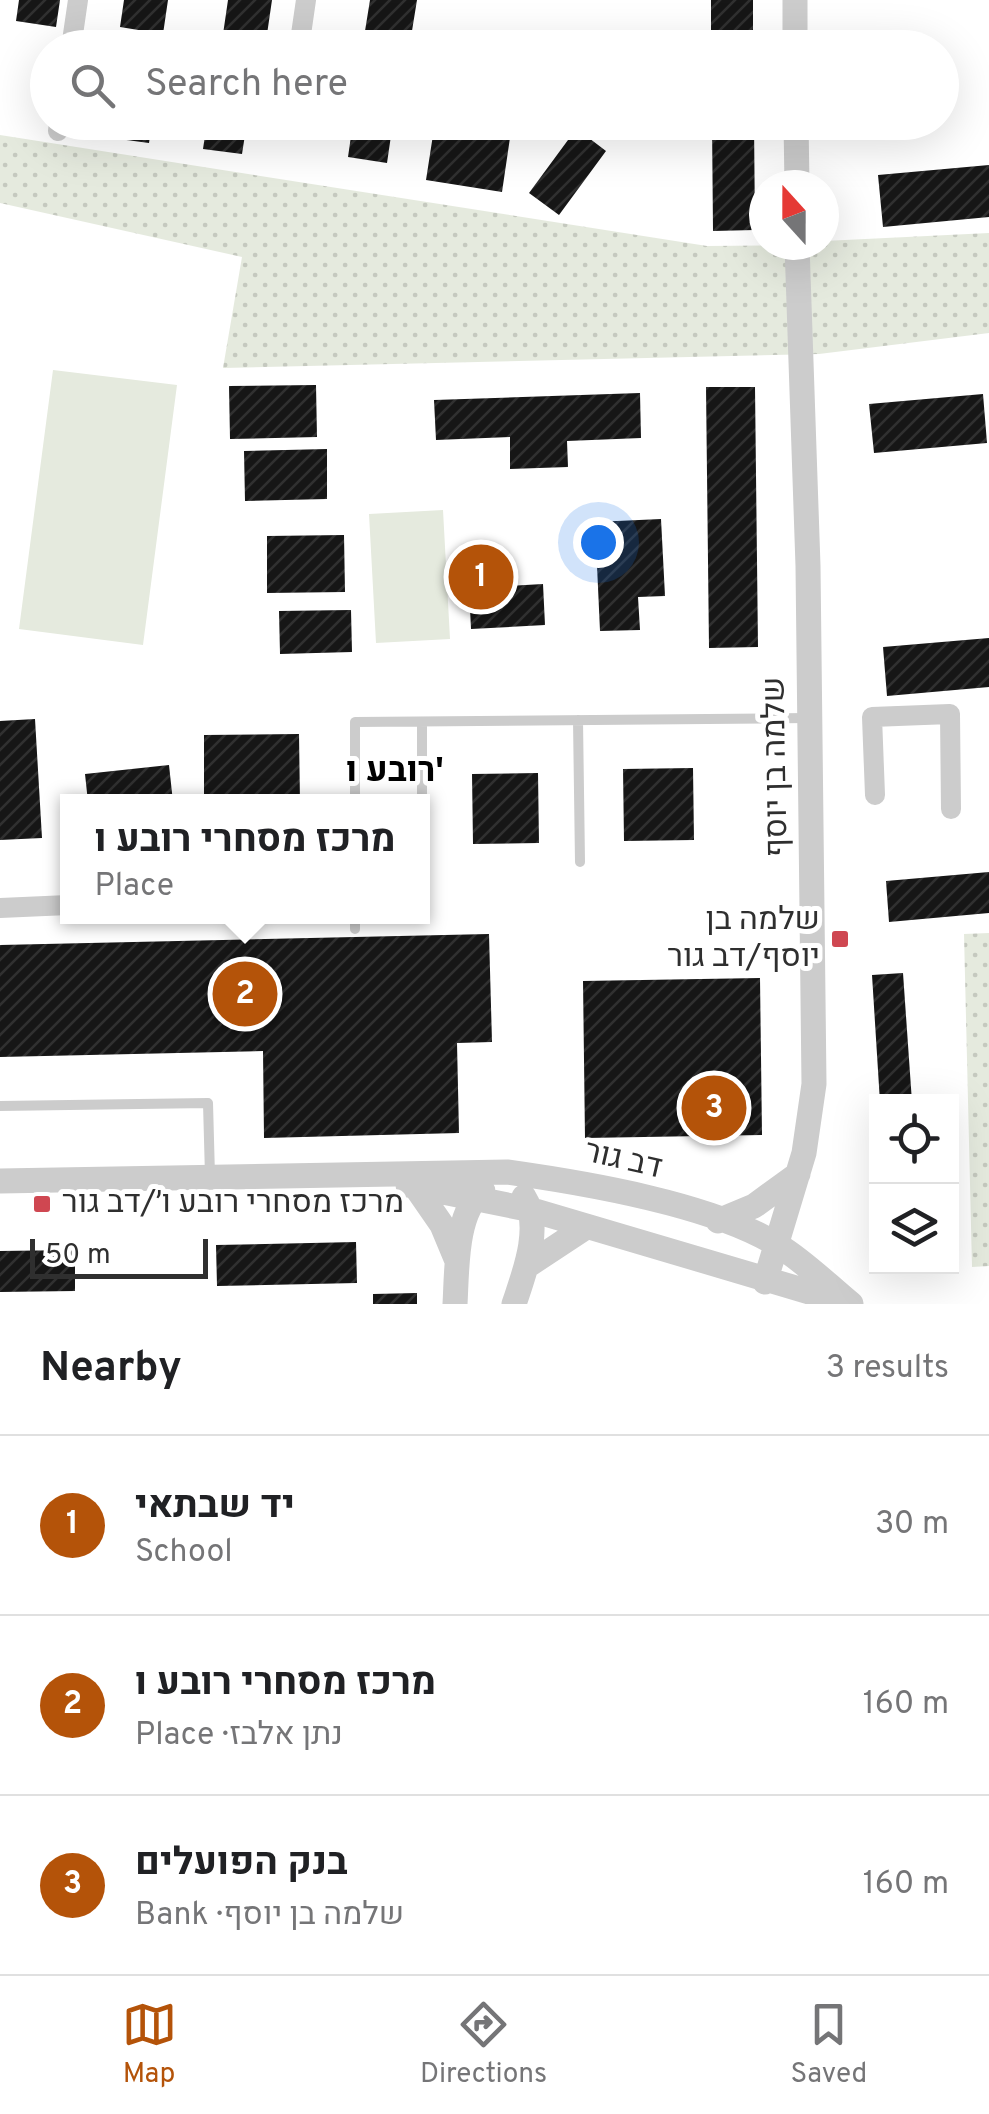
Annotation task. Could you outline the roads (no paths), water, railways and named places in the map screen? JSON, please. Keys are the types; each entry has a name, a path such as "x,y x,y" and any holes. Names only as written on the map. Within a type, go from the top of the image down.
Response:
{"street":[{"path":"74,30 78,0"},
{"path":"302,30 306,0"},
{"path":"795,0 795,30"},
{"path":"796,140 797,170"},
{"name":"שלמה בן יוסף","path":"764,1282 798,1174 814,1084 808,566 798,260"},
{"path":"874,796 872,718 950,714 951,809"},
{"path":"0,908 60,905"},
{"path":"456,1304 457,1261 472,1199 507,1172 532,1210 527,1266 514,1304"},
{"name":"דב גור","path":"0,1181 507,1172 627,1192 718,1221 778,1245 851,1304"},
{"path":"718,1221 754,1206 798,1174"},
{"name":"דב גור","path":"354,1176 532,1210 764,1282 851,1304"},
{"path":"415,1186 442,1225 457,1261"},
{"path":"527,1266 586,1227"}],"lane":[{"path":"355,794 355,722 808,718"},
{"path":"578,720 580,862"},
{"path":"422,722 422,794"},
{"path":"0,1106 208,1102 210,1176"}],"place":[{"name":"יד שבתאי","path":"481,577"},
{"name":"שלמה בן יוסף/דב גור","path":"840,939"},
{"name":"מרכז מסחרי רובע ו","path":"245,994"},
{"name":"בנק הפועלים","path":"714,1108"},
{"name":"מרכז מסחרי רובע ו׳/דב גור","path":"42,1204"}],"district":[{"name":"רובע ו'","path":"395,772"}]}
